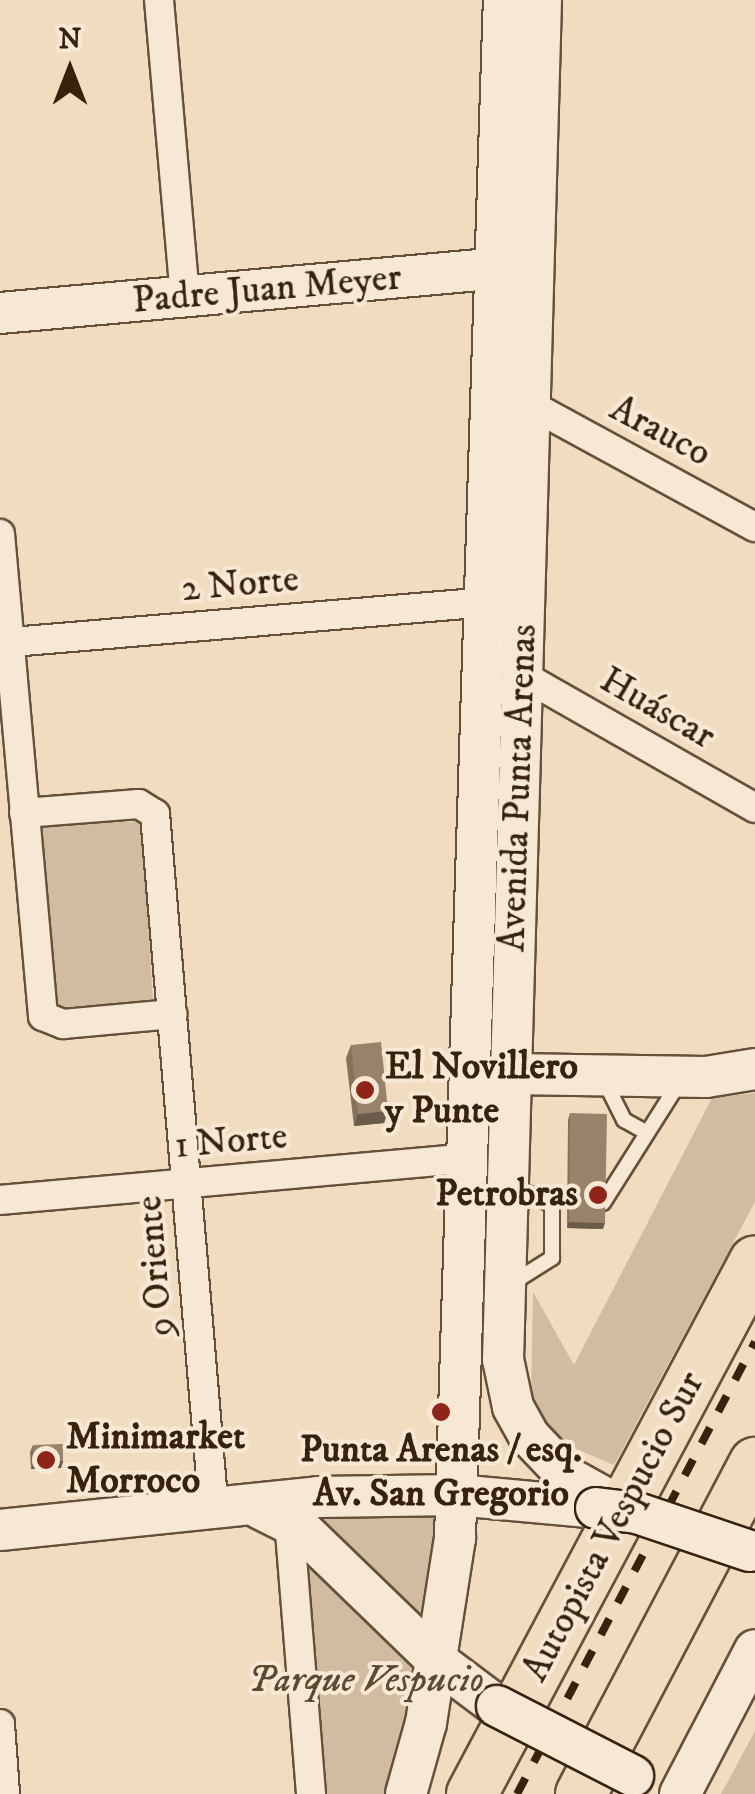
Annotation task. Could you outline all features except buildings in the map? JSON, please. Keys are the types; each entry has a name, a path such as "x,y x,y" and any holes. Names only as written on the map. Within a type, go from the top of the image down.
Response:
{"highway":[{"name":"Autopista Vespucio Sur","path":"472,1794 755,1261"},
{"path":"585,1775 755,1463"}],"main road":[{"name":"Avenida Punta Arenas","path":"504,0 515,267 529,404 503,1359 518,1419 555,1467 599,1502 752,1552"},
{"name":"Avenida Punta Arenas","path":"406,1794 437,1661 457,1495 487,602 541,0"},
{"name":"Padre Juan Meyer","path":"0,313 515,267"},
{"path":"470,1104 485,1082 511,1074 682,1076 755,1068"},
{"path":"0,1530 214,1512 274,1514 318,1497 457,1495 599,1502"},
{"path":"274,1514 437,1661 585,1775 622,1785 666,1778 686,1782 755,1650"}],"street":[{"path":"159,0 185,298"},
{"name":"Arauco","path":"529,404 755,527"},
{"path":"0,534 5,643 44,1016 63,1024 173,1014"},
{"name":"2 Norte","path":"5,643 487,602"},
{"name":"Huáscar","path":"522,675 755,808"},
{"name":"9 Oriente","path":"24,813 150,808 157,821 214,1512"},
{"name":"1 Norte","path":"0,1200 468,1158"},
{"path":"274,1514 311,1794"},
{"path":"0,1724 6,1794"}],"lane":[{"path":"602,1075 624,1120 646,1132"},
{"path":"603,1203 682,1076"},
{"path":"504,1288 552,1258 560,1206 507,1184"}],"green space":[{"path":"142,821 153,1001 47,1008 36,827"},
{"path":"755,1093 755,1202 614,1465 557,1441 531,1399 533,1292 574,1365 712,1098"},
{"name":"Parque Vespucio","path":"301,1504 437,1512 431,1630"},
{"name":"Parque Vespucio","path":"303,1551 418,1658 393,1794 319,1794"},
{"path":"755,1731 755,1794 721,1794"}],"railway":[{"path":"517,1794 755,1342"}],"place":[{"name":"El Novillero y Punte","path":"365,1090"},
{"name":"Petrobras","path":"598,1195"},
{"name":"Punta Arenas / esq. Av. San Gregorio","path":"441,1412"},
{"name":"Minimarket Morroco","path":"46,1460"}]}
